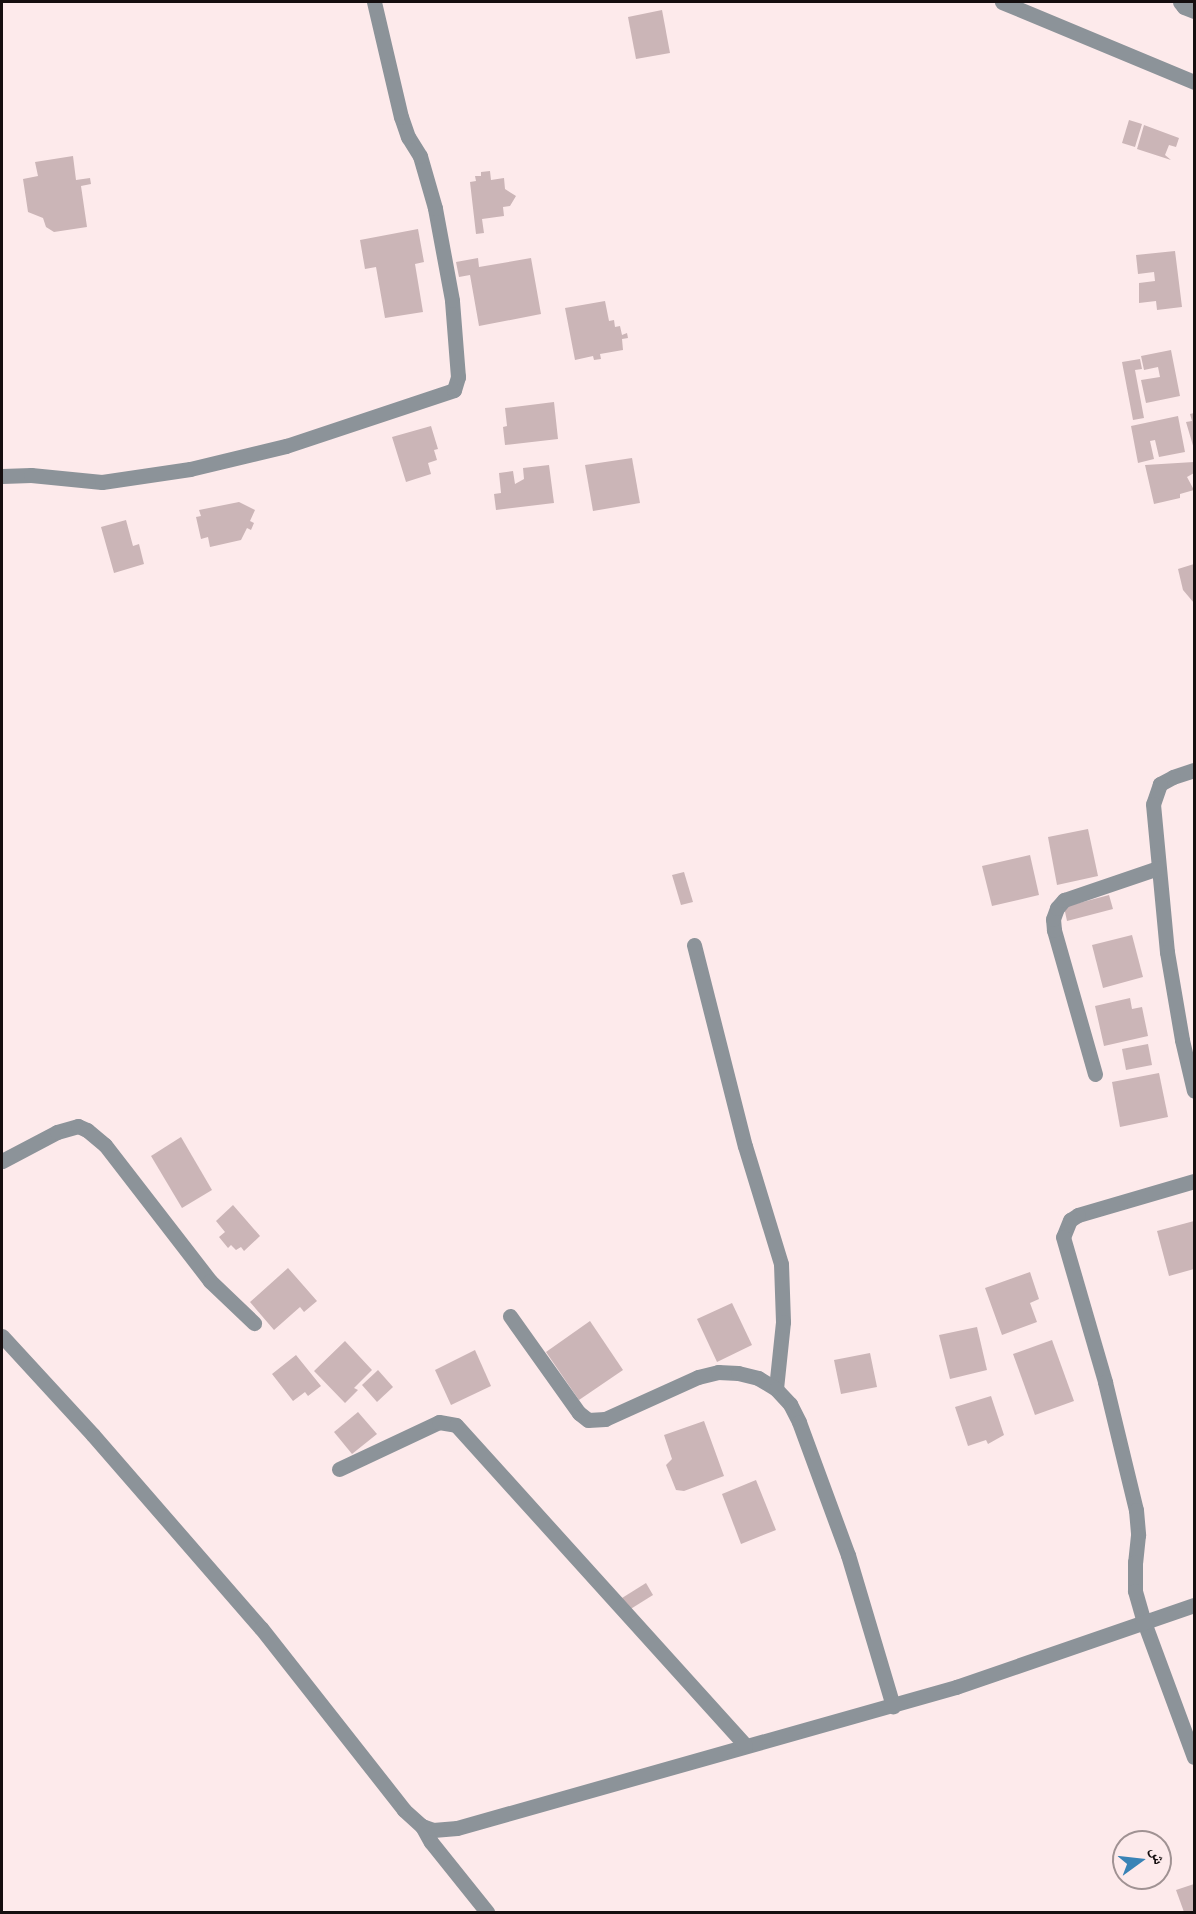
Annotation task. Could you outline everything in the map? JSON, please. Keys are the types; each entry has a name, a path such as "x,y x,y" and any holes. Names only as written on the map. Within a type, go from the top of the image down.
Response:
{"street":[{"path":"2,476 31,475 102,482 190,468 286,446 454,390 458,376 452,300 435,208 420,156 408,136 401,117 374,2"},
{"path":"1002,2 1194,82"},
{"path":"1180,2 1184,7 1194,11"},
{"path":"1194,770 1166,780 1156,790 1153,804 1173,996 1194,1091"},
{"path":"1095,1074 1054,930 1053,919 1057,908 1064,900 1158,868"},
{"path":"694,945 745,1146 781,1264 784,1312 776,1389"},
{"path":"2,1161 57,1132 78,1126 87,1130 105,1145 210,1281 254,1323"},
{"path":"1194,1181 1078,1215 1065,1227 1063,1237 1106,1382 1136,1510 1138,1535 1135,1592 1194,1757"},
{"path":"510,1317 579,1413 593,1422 605,1419 698,1377 718,1372 748,1375 776,1389 790,1404 799,1422 848,1556 893,1706"},
{"path":"2,1336 193,1548 261,1628 404,1810 422,1826 431,1842 487,1912"},
{"path":"339,1469 439,1422 456,1425 745,1745"},
{"path":"422,1826 433,1830 451,1829 745,1745 893,1706 1020,1667 1194,1605"}],"building":[{"path":"662,10 670,53 636,59 628,17"},
{"path":"1129,120 1142,124 1135,147 1122,143"},
{"path":"1144,125 1179,138 1176,147 1169,145 1165,155 1171,160 1137,149"},
{"path":"73,156 76,180 90,178 91,184 81,186 87,227 54,232 46,227 43,218 28,212 23,179 38,176 35,162"},
{"path":"490,171 491,180 504,178 505,189 516,196 510,206 503,207 504,216 482,219 484,233 476,234 470,182 476,181 475,176 481,176 481,172"},
{"path":"418,229 424,262 415,264 423,312 385,318 376,267 365,269 360,240"},
{"path":"1175,251 1182,307 1157,310 1156,301 1139,303 1139,283 1155,281 1154,272 1138,274 1136,255"},
{"path":"478,258 479,267 531,258 541,314 479,326 470,275 459,277 456,262"},
{"path":"605,301 609,321 614,320 615,327 620,326 622,335 627,333 628,338 622,339 623,350 600,354 601,359 594,360 593,356 575,360 565,308"},
{"path":"1171,350 1180,396 1146,403 1141,380 1160,377 1158,367 1144,370 1141,356"},
{"path":"1140,359 1142,369 1135,370 1144,418 1133,420 1122,362"},
{"path":"554,402 558,439 505,445 503,427 507,426 505,408"},
{"path":"1194,413 1194,449 1186,422 1192,421 1190,414"},
{"path":"1178,416 1185,452 1159,457 1155,440 1150,441 1154,459 1138,463 1131,426"},
{"path":"431,426 438,449 434,450 437,460 428,463 431,474 406,482 392,437"},
{"path":"632,458 640,503 593,511 585,465"},
{"path":"1194,462 1194,473 1187,477 1194,490 1180,494 1180,498 1154,504 1145,465"},
{"path":"549,465 554,503 496,510 494,494 501,493 499,473 513,471 515,484 524,479 523,468"},
{"path":"239,502 255,510 250,521 254,523 251,530 247,528 241,540 210,547 208,537 201,539 196,517 201,516 199,510"},
{"path":"126,520 133,546 139,544 144,564 114,573 101,527"},
{"path":"1194,564 1194,603 1183,590 1178,569"},
{"path":"1088,829 1098,876 1057,885 1048,837"},
{"path":"1030,855 1039,895 992,906 982,866"},
{"path":"684,872 693,902 681,905 672,875"},
{"path":"1109,895 1113,909 1067,921 1064,907"},
{"path":"1132,935 1143,977 1103,988 1092,945"},
{"path":"1130,998 1132,1009 1142,1007 1148,1036 1104,1046 1095,1006"},
{"path":"1148,1044 1152,1065 1126,1070 1122,1049"},
{"path":"1159,1073 1168,1117 1120,1127 1112,1082"},
{"path":"181,1137 212,1190 182,1208 151,1156"},
{"path":"233,1205 260,1236 244,1251 241,1247 236,1250 231,1245 228,1248 219,1237 225,1232 216,1221"},
{"path":"1194,1221 1194,1269 1169,1276 1157,1231"},
{"path":"288,1268 317,1301 304,1312 300,1307 274,1330 250,1302"},
{"path":"1030,1272 1039,1299 1030,1303 1037,1322 1002,1335 985,1288"},
{"path":"732,1303 752,1345 717,1362 697,1319"},
{"path":"590,1321 623,1370 579,1400 546,1352"},
{"path":"977,1327 987,1370 950,1379 939,1335"},
{"path":"1052,1340 1074,1401 1035,1415 1013,1354"},
{"path":"345,1341 372,1370 354,1388 358,1390 345,1403 314,1371"},
{"path":"475,1350 491,1386 451,1405 435,1370"},
{"path":"870,1353 877,1387 841,1394 834,1360"},
{"path":"296,1355 321,1386 308,1396 305,1392 293,1401 272,1374"},
{"path":"378,1370 393,1387 377,1402 362,1385"},
{"path":"991,1396 1004,1435 988,1444 986,1440 968,1446 955,1407"},
{"path":"358,1412 377,1434 352,1454 334,1432"},
{"path":"704,1421 724,1476 684,1491 676,1490 666,1465 672,1459 664,1435"},
{"path":"756,1480 776,1530 741,1544 722,1494"},
{"path":"646,1583 653,1595 629,1610 622,1598"},
{"path":"1194,1884 1194,1912 1184,1912 1176,1890"}]}
